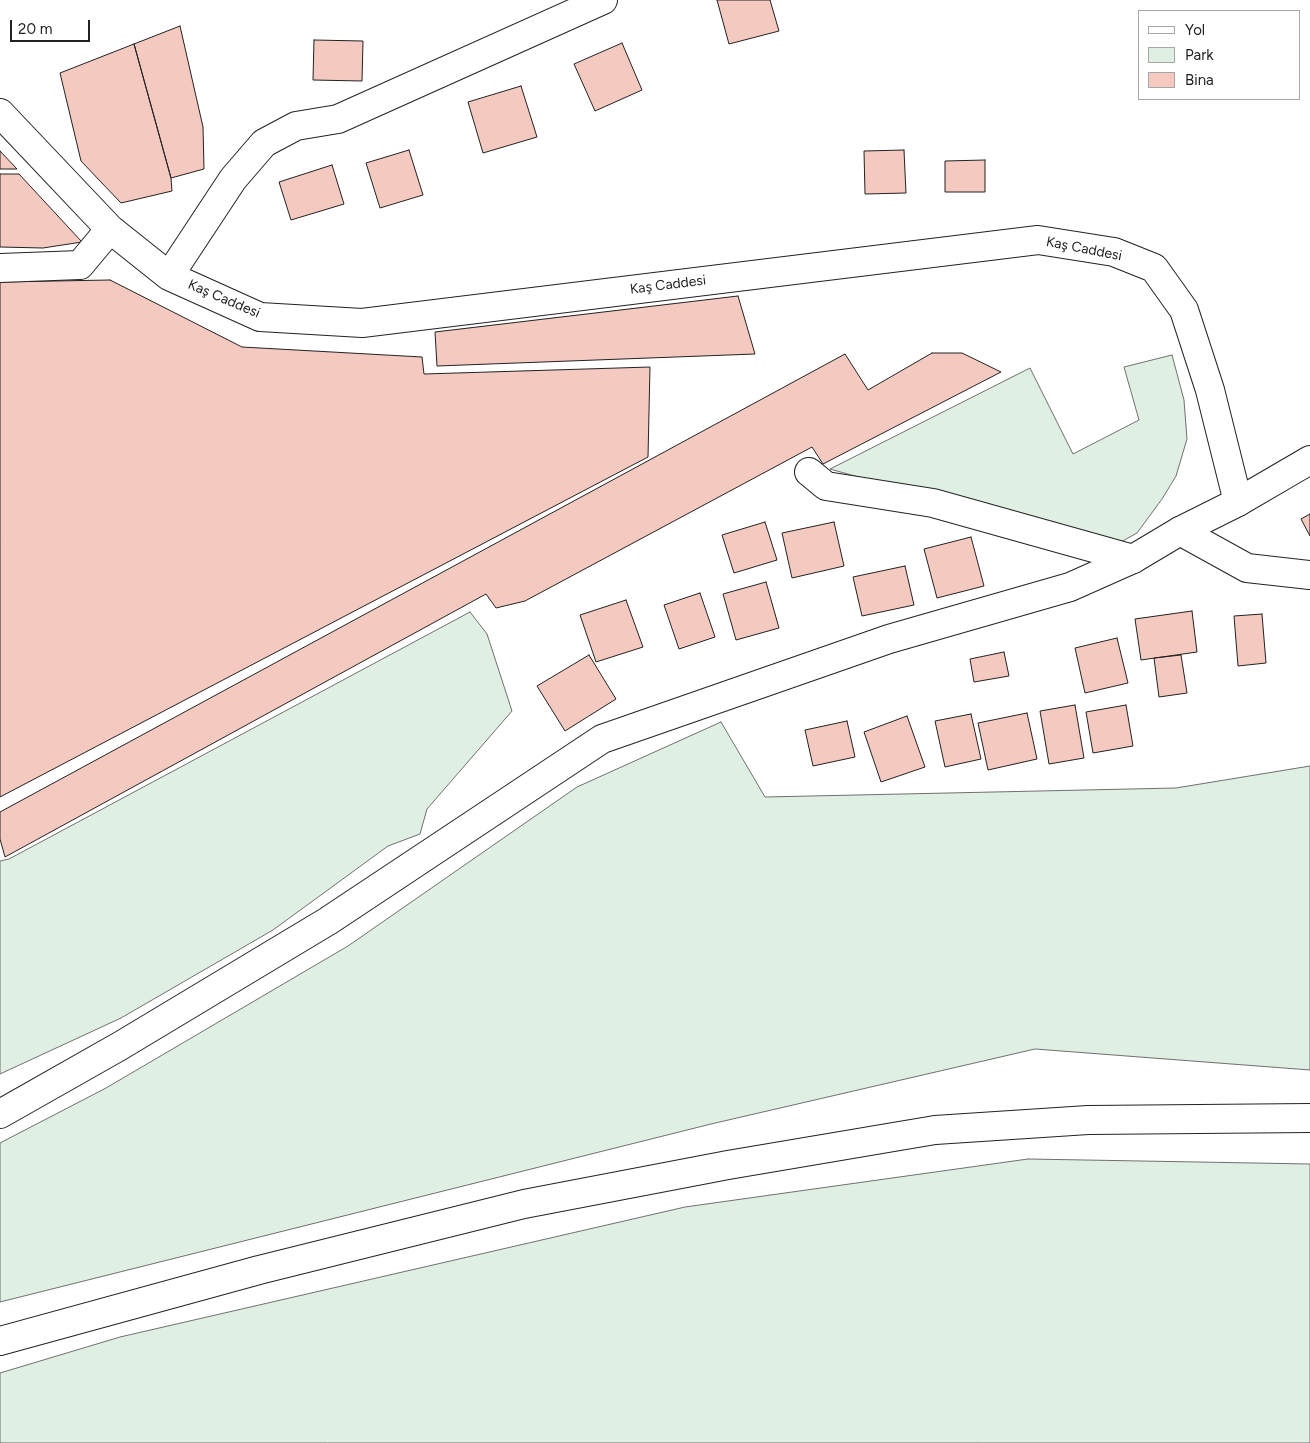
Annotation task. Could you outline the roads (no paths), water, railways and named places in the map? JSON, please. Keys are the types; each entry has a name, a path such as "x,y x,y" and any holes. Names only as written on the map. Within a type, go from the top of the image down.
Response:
{"main road":[{"path":"170,276 233,179 264,143 296,126 338,119 602,0"},
{"name":"Kaş Caddesi","path":"0,113 110,229 170,276 260,316 362,323 1038,240 1114,252 1154,268 1184,310 1210,390 1238,502"},
{"path":"0,268 80,266 110,229"},
{"path":"0,1114 120,1046 328,921 602,739 889,639 1070,587 1133,559 1180,531 1238,502 1310,460"},
{"path":"809,472 826,486 932,503 1133,559"},
{"path":"1180,531 1247,568 1310,575"},
{"path":"0,1341 259,1270 524,1204 748,1162 935,1130 1088,1120 1310,1118"}]}
